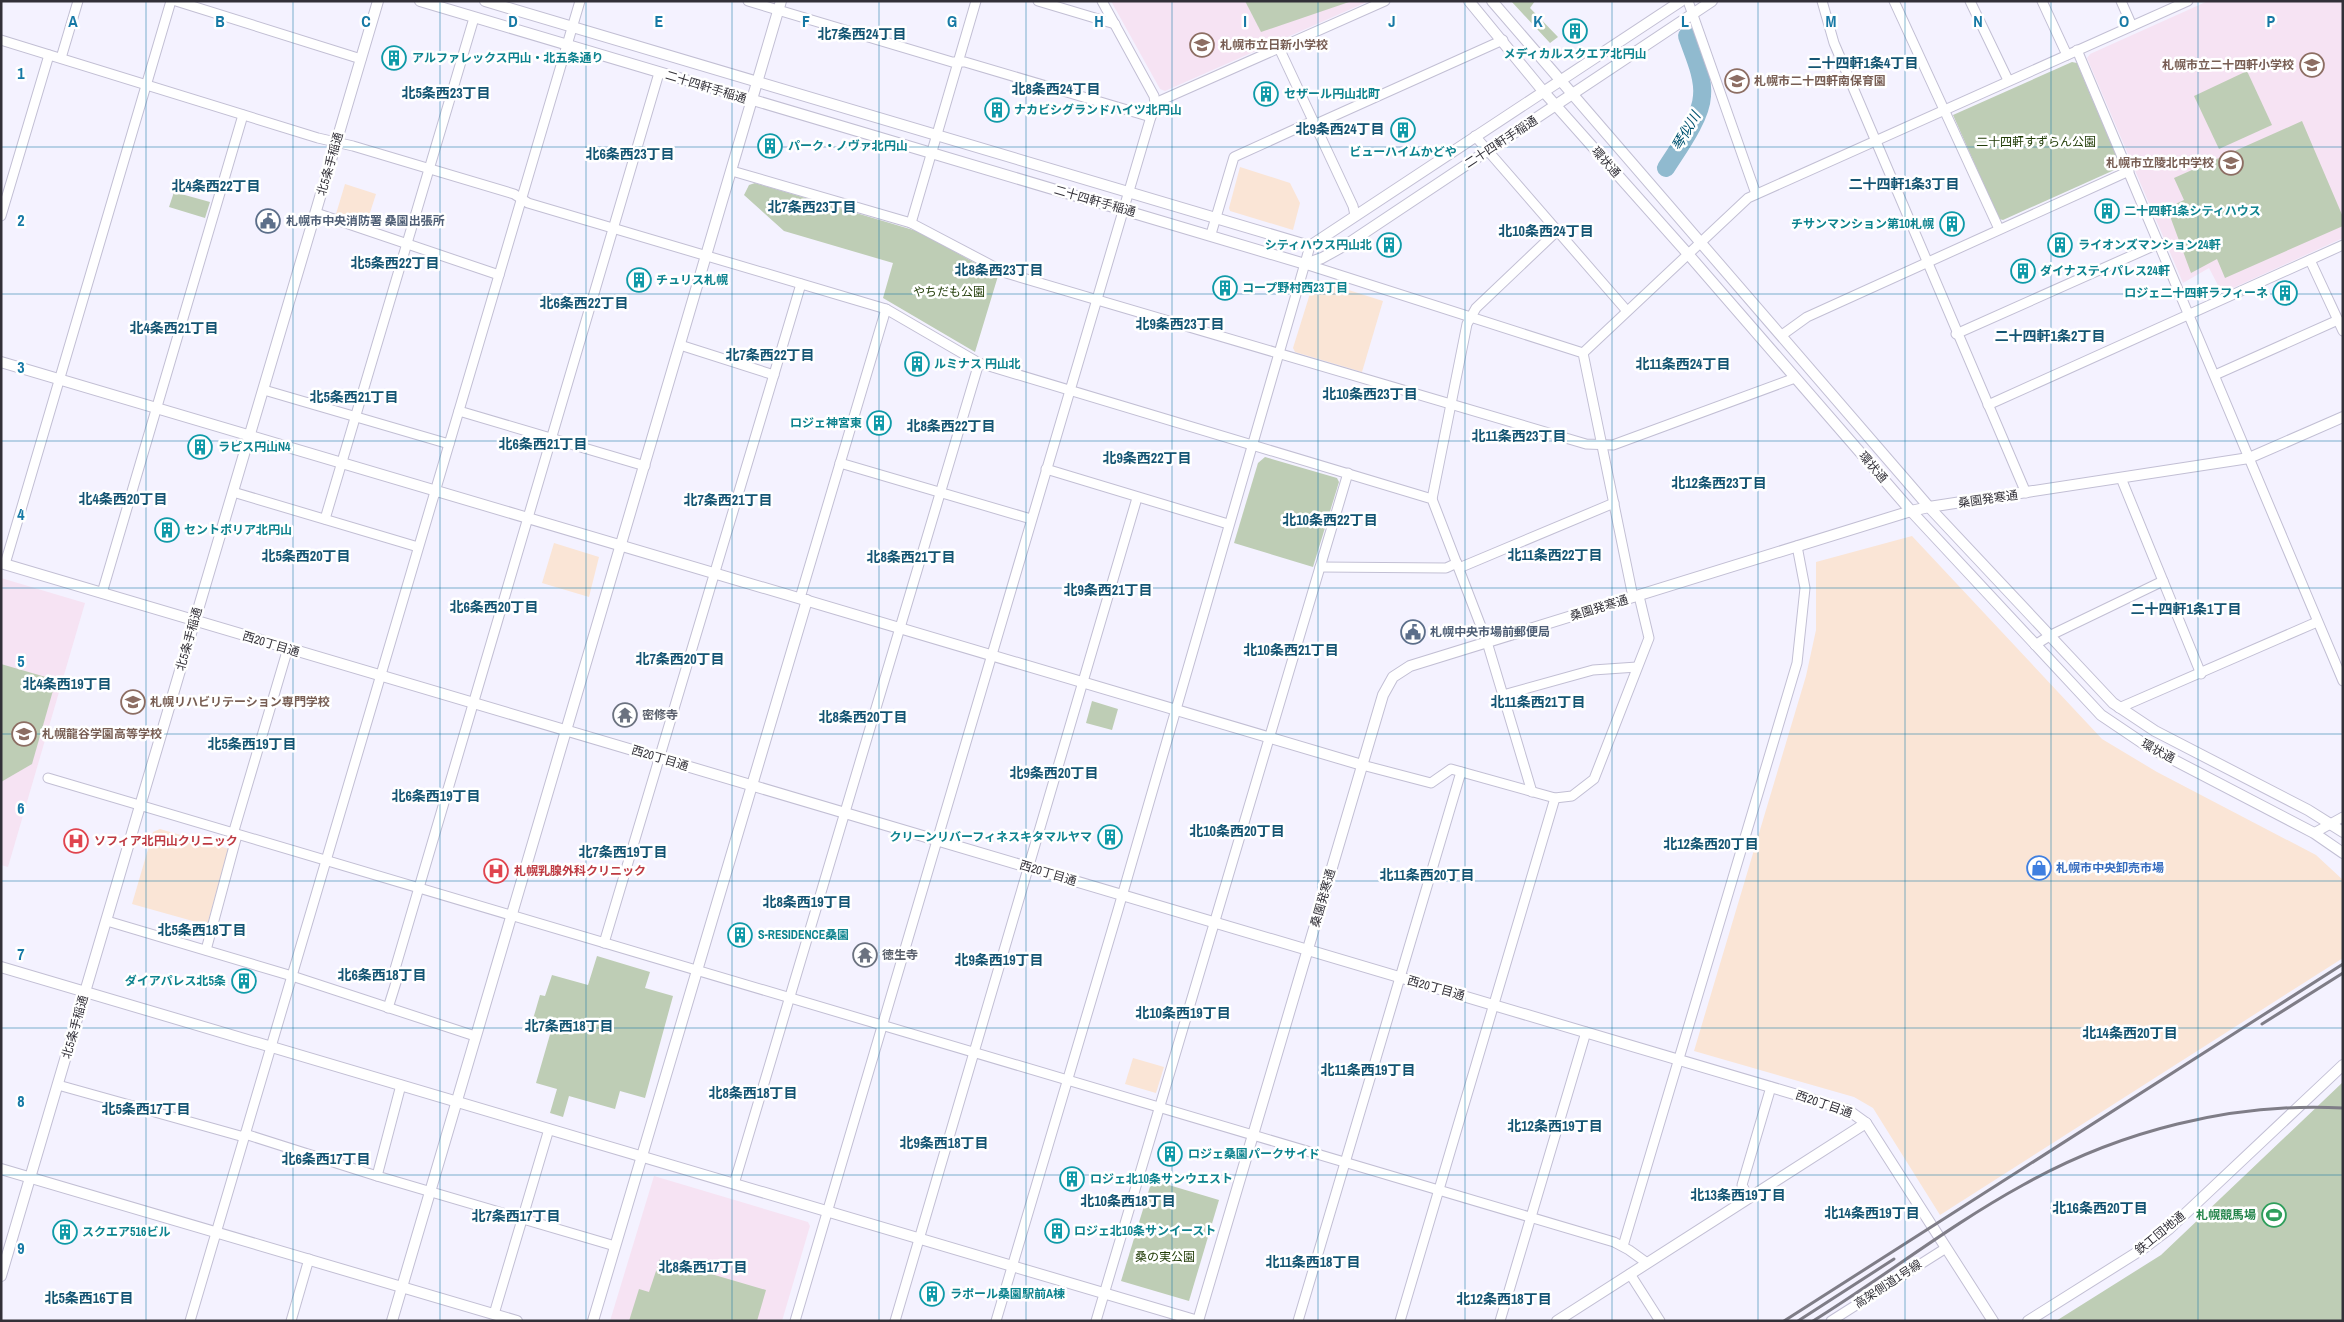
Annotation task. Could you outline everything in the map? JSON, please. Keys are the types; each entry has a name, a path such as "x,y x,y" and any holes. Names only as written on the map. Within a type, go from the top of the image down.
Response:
{"street":[{"path":"61,58 78,1"},
{"path":"3,564 171,1"},
{"path":"176,1 361,59"},
{"name":"北5条手稲通","path":"1,1276 378,1"},
{"name":"二十四軒手稲通","path":"420,1 752,101 1211,234 1304,264 1322,258 1349,243 1712,1"},
{"name":"二十四軒手稲通","path":"485,1 506,4 572,27 1310,246 1680,1"},
{"path":"190,1321 580,1"},
{"path":"748,1 780,6 952,62 959,61 1151,116"},
{"path":"911,223 976,1"},
{"path":"1038,1 1115,24"},
{"path":"794,1321 1155,103 1154,96 1102,1"},
{"path":"1155,103 1385,1"},
{"name":"環状通","path":"1469,1 1543,91 1688,254 1911,511 2101,715 2127,734 2314,832 2343,853"},
{"name":"環状通","path":"1492,1 1929,507 2118,708 2155,731 2343,832"},
{"path":"1688,1 1756,194"},
{"path":"1822,1 1834,44 1956,334 2026,494"},
{"path":"1894,1 1999,229"},
{"path":"1970,1 2008,80"},
{"path":"2042,1 2067,55"},
{"path":"2121,1 2132,26"},
{"path":"1583,352 1748,198 2188,1"},
{"path":"392,1321 780,6"},
{"path":"325,519 409,243 474,18"},
{"path":"1,40 318,138 430,169 522,198 528,203 886,309 979,363 1432,499"},
{"path":"1211,234 1234,157 1503,40"},
{"path":"1279,48 1353,206 1355,215"},
{"path":"2077,50 2216,375 2343,681"},
{"path":"1,216 49,55"},
{"path":"388,1008 398,976 395,969 418,888 659,73"},
{"path":"102,593 244,115"},
{"path":"1475,136 1627,311"},
{"path":"732,171 911,223 1006,273 1586,444 1613,445 1796,378"},
{"path":"1782,335 1807,317 2129,171"},
{"path":"316,213 499,275"},
{"path":"1532,792 1487,642 1432,499 1450,404 1470,316 1476,308 1557,231"},
{"path":"1956,334 2160,243"},
{"path":"1988,405 2343,245"},
{"path":"996,1321 1068,1080 1310,246"},
{"path":"2310,260 2343,331"},
{"path":"1304,264 1583,352"},
{"path":"604,943 713,573 801,284"},
{"path":"593,1321 751,786 840,463 886,309"},
{"path":"2216,375 2338,320"},
{"path":"680,345 774,375"},
{"path":"1,362 1362,765 1431,783 1451,769 1555,798 1572,796 1594,779 1649,638 1636,596 1614,503 1583,352"},
{"path":"734,1184 843,812 979,363"},
{"path":"264,390 449,444"},
{"path":"459,411 644,466"},
{"name":"桑園発寒通","path":"1198,1321 1383,695 1393,677 1410,666 1911,511 2249,458 2343,417"},
{"path":"840,463 1031,519"},
{"path":"1046,469 1228,524"},
{"path":"1096,1321 1348,473"},
{"path":"2121,478 2201,674"},
{"path":"233,492 418,547"},
{"path":"895,1321 1137,498"},
{"path":"1320,567 1446,568 1458,566 1614,503"},
{"path":"1622,1246 1680,1060 1798,663 1806,588 1797,546"},
{"name":"西20丁目通","path":"3,564 1848,1110 1866,1124 1993,1321"},
{"path":"2035,645 2051,635 2162,581"},
{"path":"2118,708 2201,674 2317,622"},
{"path":"206,950 235,834 288,648"},
{"path":"1503,695 1593,670 1637,668"},
{"path":"1298,1321 1461,772"},
{"path":"48,778 140,807 1530,1217 1622,1246 1647,1263"},
{"path":"1400,1321 1555,798"},
{"path":"2314,832 2332,825 2343,817"},
{"path":"107,921 292,976 476,1036"},
{"path":"1,967 1198,1321"},
{"path":"1500,1321 1586,1032"},
{"name":"鉄工団地通","path":"2028,1321 2144,1248 2169,1229 2343,1065"},
{"path":"58,1085 245,1135 615,1246"},
{"path":"377,1176 401,1085"},
{"path":"1749,1198 1742,1185 1771,1087"},
{"path":"1557,1321 1866,1124"},
{"path":"494,1314 549,1129"},
{"path":"1,1168 517,1321"},
{"name":"高架側道1号線","path":"1831,1321 1946,1248"},
{"path":"291,1321 309,1259"},
{"path":"1630,1274 1660,1321"}],"shaded area":[{"name":"札幌市立日新小学校","path":"1111,1 1369,1 1165,91 1160,89"},
{"name":"札幌市立陵北中学校","path":"2208,1 2343,1 2343,238 2222,293 2209,268 2183,283 2087,58 2090,54"},
{"path":"1240,167 1290,183 1300,203 1293,230 1230,211 1229,208"},
{"path":"345,184 376,194 367,222 336,214"},
{"path":"1317,280 1383,301 1362,372 1295,352 1293,348 1313,284"},
{"name":"札幌市中央卸売市場","path":"1912,536 2102,739 2157,772 2316,855 2343,880 2343,958 1940,1215 1873,1108 1854,1097 1694,1051 1806,676 1816,630 1816,562"},
{"path":"554,543 599,557 589,597 542,583"},
{"name":"札幌龍谷学園高等学校","path":"1,578 85,603 8,867 1,865"},
{"path":"160,829 229,849 207,925 132,904 153,832"},
{"path":"1133,1058 1164,1067 1156,1093 1125,1084"},
{"path":"654,1176 808,1222 810,1226 782,1321 610,1321"}],"green space":[{"path":"1245,1 1352,1 1261,32"},
{"path":"1511,1 1535,1 1530,8 1558,37 1550,43"},
{"name":"二十四軒すずらん公園","path":"2072,62 2077,63 2121,167 2003,220 1999,219 1953,115"},
{"path":"2247,71 2272,125 2219,149 2194,96"},
{"path":"2302,121 2343,217 2343,226 2225,278 2217,259 2191,273 2167,208 2184,200 2174,178"},
{"name":"やちだも公園","path":"755,183 920,232 998,276 975,352 883,298 893,263 784,231 744,195 749,185"},
{"path":"174,192 210,202 205,218 169,207"},
{"path":"1265,457 1337,478 1339,482 1313,567 1234,543 1258,463"},
{"path":"1,664 56,680 32,764 1,782"},
{"path":"1092,701 1118,709 1112,730 1086,723"},
{"path":"597,956 650,972 645,988 673,996 645,1098 620,1091 615,1109 569,1096 563,1117 550,1113 557,1089 536,1083 551,1031 531,1026 540,995 545,996 552,975 588,985"},
{"name":"札幌競馬場","path":"2343,1082 2343,1321 2056,1321 2161,1255"},
{"name":"桑の実公園","path":"1152,1180 1219,1200 1189,1301 1121,1281"},
{"path":"660,1259 766,1290 757,1321 629,1321 639,1289 649,1292"}],"waterway":[{"name":"琴似川","path":"1666,168 1688,133 1701,105 1702,88 1698,65 1687,36"}],"railway":[{"path":"1784,1321 2343,964"},
{"path":"2262,1024 2343,973"},
{"path":"1813,1321 1969,1217 2023,1185 2098,1149 2137,1135 2218,1115 2301,1107 2343,1108"},
{"path":"1798,1321 1894,1259"}],"place":[{"name":"メディカルスクエア北円山","path":"1575,31"},
{"name":"札幌市立日新小学校","path":"1202,45"},
{"name":"アルファレックス円山・北五条通り","path":"394,58"},
{"name":"札幌市立二十四軒小学校","path":"2312,65"},
{"name":"札幌市二十四軒南保育園","path":"1737,81"},
{"name":"セザール円山北町","path":"1266,94"},
{"name":"ナカビシグランドハイツ北円山","path":"997,110"},
{"name":"ビューハイムかどや","path":"1403,130"},
{"name":"パーク・ノヴァ北円山","path":"770,146"},
{"name":"札幌市立陵北中学校","path":"2231,163"},
{"name":"二十四軒1条シティハウス","path":"2107,211"},
{"name":"札幌市中央消防署 桑園出張所","path":"268,221"},
{"name":"チサンマンション第10札幌","path":"1952,224"},
{"name":"シティハウス円山北","path":"1389,245"},
{"name":"ライオンズマンション24軒","path":"2060,245"},
{"name":"ダイナスティパレス24軒","path":"2023,271"},
{"name":"チュリス札幌","path":"639,280"},
{"name":"コープ野村西23丁目","path":"1225,288"},
{"name":"ロジェ二十四軒ラフィーネ","path":"2285,293"},
{"name":"ルミナス 円山北","path":"917,364"},
{"name":"ロジェ神宮東","path":"879,423"},
{"name":"ラピス円山N4","path":"200,447"},
{"name":"セントポリア北円山","path":"167,530"},
{"name":"札幌中央市場前郵便局","path":"1413,632"},
{"name":"札幌リハビリテーション専門学校","path":"133,702"},
{"name":"密修寺","path":"625,715"},
{"name":"札幌龍谷学園高等学校","path":"24,734"},
{"name":"クリーンリバーフィネスキタマルヤマ","path":"1110,837"},
{"name":"ソフィア北円山クリニック","path":"76,841"},
{"name":"札幌市中央卸売市場","path":"2039,868"},
{"name":"札幌乳腺外科クリニック","path":"496,871"},
{"name":"S-RESIDENCE桑園","path":"740,935"},
{"name":"徳生寺","path":"865,955"},
{"name":"ダイアパレス北5条","path":"244,981"},
{"name":"ロジェ桑園パークサイド","path":"1170,1154"},
{"name":"ロジェ北10条サンウエスト","path":"1072,1179"},
{"name":"札幌競馬場","path":"2274,1215"},
{"name":"ロジェ北10条サンイースト","path":"1057,1231"},
{"name":"スクエア516ビル","path":"65,1232"},
{"name":"ラポール桑園駅前A棟","path":"932,1294"}],"district":[{"name":"北7条西24丁目","path":"862,34"},
{"name":"二十四軒1条4丁目","path":"1863,63"},
{"name":"北8条西24丁目","path":"1056,89"},
{"name":"北5条西23丁目","path":"446,93"},
{"name":"北9条西24丁目","path":"1340,129"},
{"name":"北6条西23丁目","path":"630,154"},
{"name":"二十四軒1条3丁目","path":"1904,184"},
{"name":"北4条西22丁目","path":"216,186"},
{"name":"北7条西23丁目","path":"812,207"},
{"name":"北10条西24丁目","path":"1546,231"},
{"name":"北5条西22丁目","path":"395,263"},
{"name":"北8条西23丁目","path":"999,270"},
{"name":"北6条西22丁目","path":"584,303"},
{"name":"北9条西23丁目","path":"1180,324"},
{"name":"北4条西21丁目","path":"174,328"},
{"name":"二十四軒1条2丁目","path":"2050,336"},
{"name":"北7条西22丁目","path":"770,355"},
{"name":"北11条西24丁目","path":"1683,364"},
{"name":"北10条西23丁目","path":"1370,394"},
{"name":"北5条西21丁目","path":"354,397"},
{"name":"北8条西22丁目","path":"951,426"},
{"name":"北11条西23丁目","path":"1519,436"},
{"name":"北6条西21丁目","path":"543,444"},
{"name":"北9条西22丁目","path":"1147,458"},
{"name":"北12条西23丁目","path":"1719,483"},
{"name":"北4条西20丁目","path":"123,499"},
{"name":"北7条西21丁目","path":"728,500"},
{"name":"北10条西22丁目","path":"1330,520"},
{"name":"北11条西22丁目","path":"1555,555"},
{"name":"北5条西20丁目","path":"306,556"},
{"name":"北8条西21丁目","path":"911,557"},
{"name":"北9条西21丁目","path":"1108,590"},
{"name":"北6条西20丁目","path":"494,607"},
{"name":"二十四軒1条1丁目","path":"2186,609"},
{"name":"北10条西21丁目","path":"1291,650"},
{"name":"北7条西20丁目","path":"680,659"},
{"name":"北4条西19丁目","path":"67,684"},
{"name":"北11条西21丁目","path":"1538,702"},
{"name":"北8条西20丁目","path":"863,717"},
{"name":"北5条西19丁目","path":"252,744"},
{"name":"北9条西20丁目","path":"1054,773"},
{"name":"北6条西19丁目","path":"436,796"},
{"name":"北10条西20丁目","path":"1237,831"},
{"name":"北12条西20丁目","path":"1711,844"},
{"name":"北7条西19丁目","path":"623,852"},
{"name":"北11条西20丁目","path":"1427,875"},
{"name":"北8条西19丁目","path":"807,902"},
{"name":"北5条西18丁目","path":"202,930"},
{"name":"北9条西19丁目","path":"999,960"},
{"name":"北6条西18丁目","path":"382,975"},
{"name":"北10条西19丁目","path":"1183,1013"},
{"name":"北7条西18丁目","path":"569,1026"},
{"name":"北14条西20丁目","path":"2130,1033"},
{"name":"北11条西19丁目","path":"1368,1070"},
{"name":"北8条西18丁目","path":"753,1093"},
{"name":"北5条西17丁目","path":"146,1109"},
{"name":"北12条西19丁目","path":"1555,1126"},
{"name":"北9条西18丁目","path":"944,1143"},
{"name":"北6条西17丁目","path":"326,1159"},
{"name":"北13条西19丁目","path":"1738,1195"},
{"name":"北10条西18丁目","path":"1128,1201"},
{"name":"北16条西20丁目","path":"2100,1208"},
{"name":"北14条西19丁目","path":"1872,1213"},
{"name":"北7条西17丁目","path":"516,1216"},
{"name":"北11条西18丁目","path":"1313,1262"},
{"name":"北8条西17丁目","path":"703,1267"},
{"name":"北5条西16丁目","path":"89,1298"},
{"name":"北12条西18丁目","path":"1504,1299"}]}
